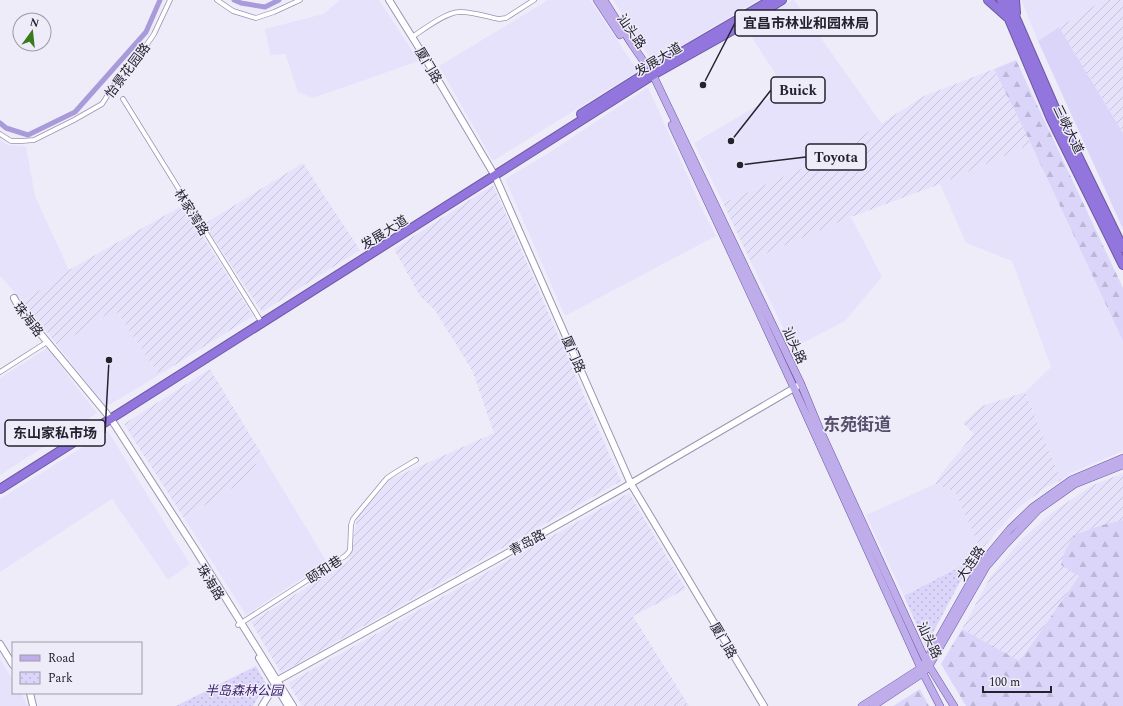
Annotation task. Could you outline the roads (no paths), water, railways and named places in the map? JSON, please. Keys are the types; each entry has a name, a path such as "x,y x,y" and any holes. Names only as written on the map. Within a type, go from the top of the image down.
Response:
{"highway":[{"name":"发展大道","path":"0,489 108,418 650,74 771,0"},
{"name":"发展大道","path":"650,74 735,29 782,0"},
{"path":"988,0 1013,20"},
{"name":"三峡大道","path":"1001,0 1013,20 1123,248"},
{"name":"三峡大道","path":"1008,0 1013,20 1050,119 1123,265"},
{"path":"1013,20 1015,0"},
{"name":"发展大道","path":"0,483 108,418"}],"main road":[{"name":"汕头路","path":"597,0 650,74 922,670 940,706"},
{"name":"汕头路","path":"604,0 650,74 801,384 823,437 928,663 954,706"},
{"path":"610,0 627,29 630,43"},
{"name":"大连路","path":"928,663 980,565 1010,529 1032,507 1071,480 1123,458"},
{"name":"大连路","path":"872,706 922,670 928,663 986,567 1038,510 1075,484 1123,465"},
{"name":"大连路","path":"862,706 922,670"}],"street":[{"name":"怡景花园路","path":"0,134 11,141 34,140 102,104 126,66 143,50 154,34 170,0"},
{"path":"217,0 233,11 256,18 274,12 300,0"},
{"name":"厦门路","path":"389,0 493,174 631,484 764,706"},
{"path":"412,37 431,24 451,14 458,12 499,19 506,18 534,0"},
{"name":"林家湾路","path":"122,99 261,321"},
{"name":"珠海路","path":"46,342 18,311 14,304 14,298 20,310 108,418 276,682 293,706"},
{"path":"0,372 46,342"},
{"name":"青岛路","path":"276,682 631,484 801,384"},
{"name":"颐和巷","path":"240,624 345,556 350,550 351,522 353,519 387,478 416,460"},
{"path":"0,644 12,663"},
{"path":"262,706 276,682"},
{"name":"珠海路","path":"276,682 288,706"},
{"path":"30,694 33,706"}],"waterway":[{"path":"0,123 6,128 28,135 75,112 146,32 160,0"},
{"path":"234,0 241,3 265,7 279,0"}],"place":[{"name":"宜昌市林业和园林局","path":"703,85"},
{"name":"Buick","path":"731,141"},
{"name":"Toyota","path":"740,165"},
{"name":"东山家私市场","path":"109,360"}],"district":[{"name":"东苑街道","path":"857,424"}],"park label":[{"name":"半岛森林公园","path":"244,690"}]}
